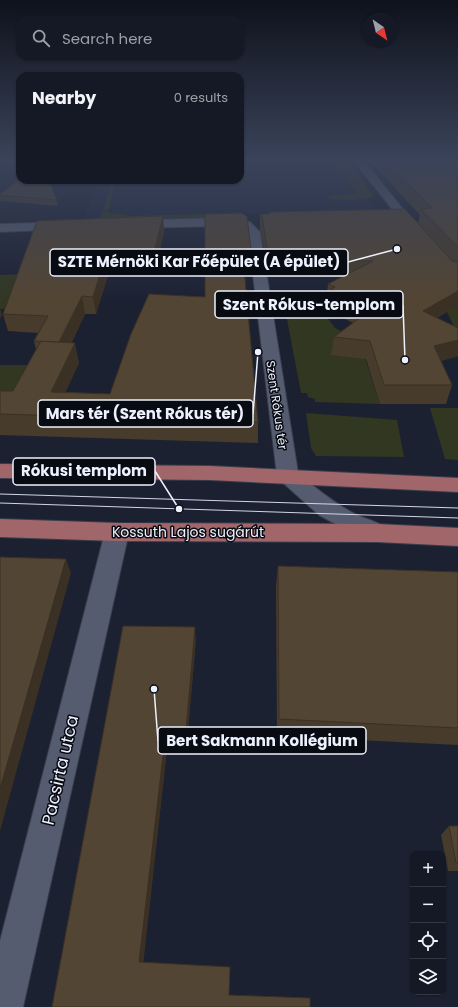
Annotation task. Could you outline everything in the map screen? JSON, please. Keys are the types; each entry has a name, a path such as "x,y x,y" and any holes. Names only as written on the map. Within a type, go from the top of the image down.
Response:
{"main road":[{"path":"0,472 210,473 458,485"},
{"name":"Kossuth Lajos sugárút","path":"0,528 116,532 377,533 458,537"}],"street":[{"path":"397,208 456,274"},
{"name":"Szent Rókus tér","path":"121,224 227,222 246,225 254,232 269,350 288,476"},
{"path":"0,228 76,226"},
{"name":"Kossuth Lajos sugárút","path":"288,476 328,509 349,521 377,533"},
{"name":"Pacsirta utca","path":"3,1007 116,532"}],"shaded area":[{"path":"88,208 374,208 375,210 101,218 85,217"}],"green space":[{"path":"104,208 109,208 109,210 103,211"},
{"path":"109,212 109,214 126,214 127,216 237,213 232,217 106,221 100,219 101,213"},
{"path":"26,274 14,309 0,309 0,275"},
{"path":"434,285 458,285 458,335"},
{"path":"320,308 335,328 359,340 380,404 315,402 315,399 308,397 307,393 301,393 285,309"},
{"path":"0,365 35,365 0,407"},
{"path":"430,408 458,408 458,460 445,459"},
{"path":"306,413 397,420 404,457 316,456 311,448"}],"building":[{"path":"458,208 458,247 421,209"},
{"path":"405,209 452,261 458,262 458,291 423,311 458,328 458,340 434,346 452,385 384,385 370,341 334,337 369,311 335,296 340,293 331,289 335,287 328,284 373,261 269,260 262,216 260,214 270,214 269,212"},
{"path":"242,213 247,217 252,258 243,258 258,422 0,414 0,391 13,391 41,341 75,343 51,392 110,394 131,334 149,294 205,297 205,214"},
{"path":"163,216 153,256 106,255 93,297 82,296 59,342 34,341 48,316 3,314 37,221"},
{"path":"0,557 66,559 0,789"},
{"path":"278,566 458,572 458,728 279,719"},
{"path":"123,626 195,627 186,730 166,730 139,962 230,967 229,995 310,998 310,1007 52,1007"},
{"path":"449,826 458,826 458,863 456,863"}],"tram line":[{"path":"0,494 458,508"},
{"path":"0,503 458,518"}],"place":[{"name":"SZTE Mérnöki Kar Főépület (A épület)","path":"397,249"},
{"name":"Mars tér (Szent Rókus tér)","path":"258,352"},
{"name":"Szent Rókus-templom","path":"405,360"},
{"name":"Rókusi templom","path":"179,509"},
{"name":"Bert Sakmann Kollégium","path":"154,689"}]}
